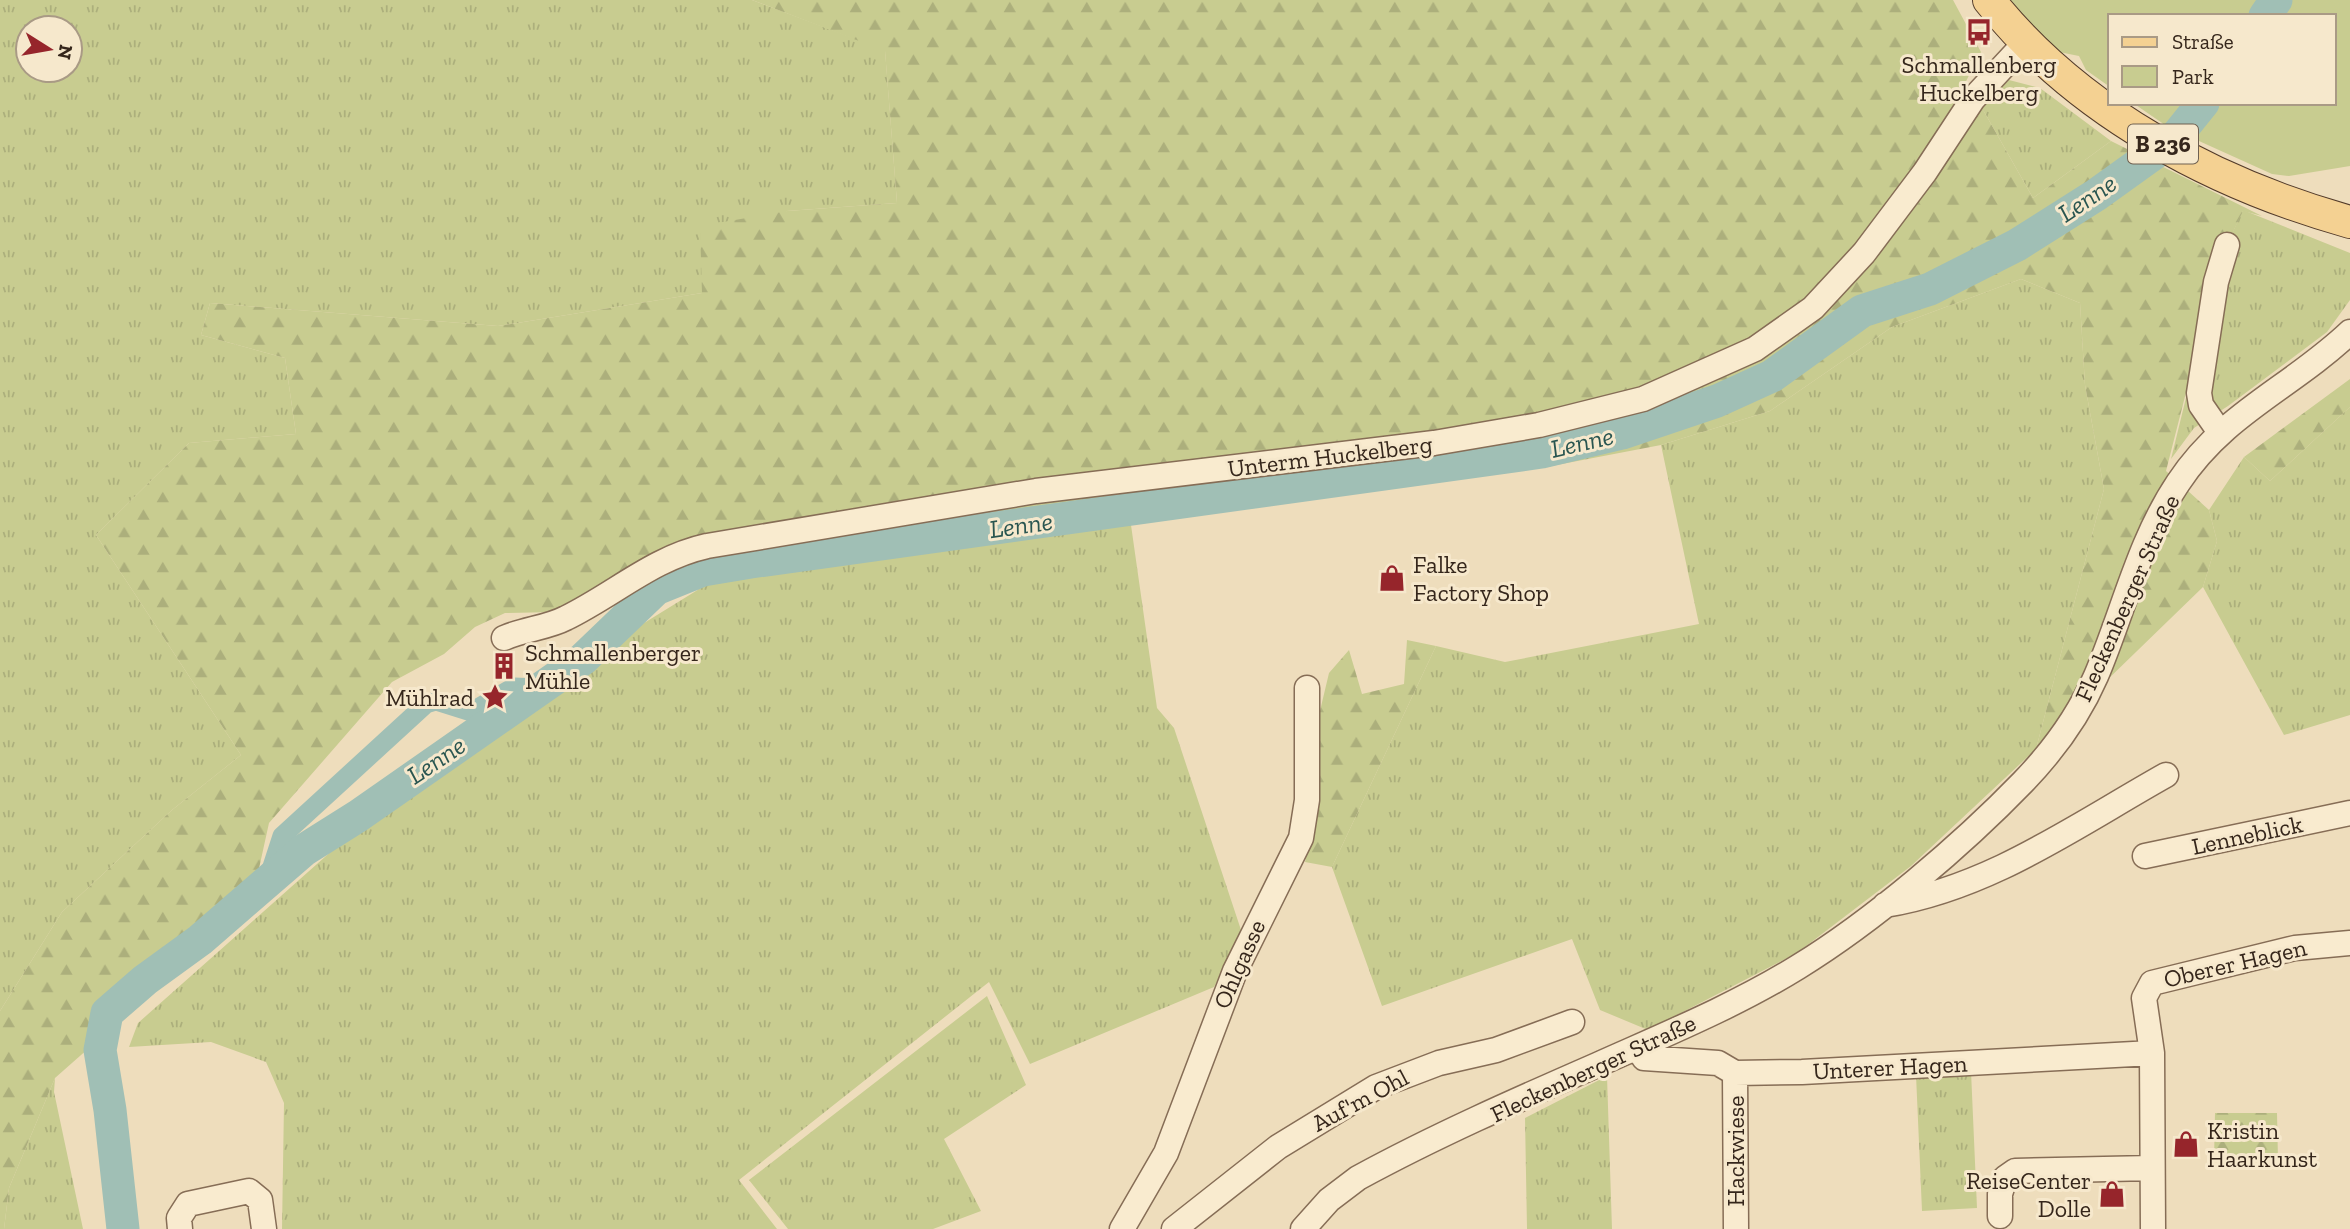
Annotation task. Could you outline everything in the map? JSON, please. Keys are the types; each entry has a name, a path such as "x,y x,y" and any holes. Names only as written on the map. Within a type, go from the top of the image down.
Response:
{"main road":[{"name":"B 236","path":"1989,0 2026,41 2065,77 2129,124 2214,173 2350,222"}],"street":[{"name":"Unterm Huckelberg","path":"504,638 566,618 653,565 675,555 707,546 1036,491 1434,443 1539,425 1643,398 1755,349 1813,308 1864,253 1924,172 1973,99 2026,41"},
{"path":"2219,431 2201,405 2199,393 2216,282 2227,245"},
{"name":"Fleckenberger Straße","path":"1303,1229 1329,1200 1378,1167 1638,1047 1798,967 1884,905 2022,783 2060,736 2095,678 2163,510 2177,485 2219,431 2307,369 2350,332"},
{"name":"Ohlgasse","path":"1122,1229 1166,1153 1243,953 1301,838 1307,800 1307,688"},
{"name":"Fleckenberger Straße","path":"1884,905 1925,897 2011,864 2166,775"},
{"name":"Lenneblick","path":"2145,856 2350,813"},
{"name":"Oberer Hagen","path":"2152,1229 2152,1053 2144,998 2152,983 2295,948 2350,943"},
{"name":"Auf'm Ohl","path":"1174,1229 1278,1147 1367,1091 1403,1075 1496,1050 1572,1021"},
{"name":"Unterer Hagen","path":"1638,1047 1644,1058 1718,1063 1735,1073 2152,1053"},
{"name":"Hackwiese","path":"1735,1073 1736,1229"},
{"path":"2000,1216 2000,1194 2005,1178 2015,1171 2152,1167"},
{"path":"180,1229 180,1218 188,1204 249,1191 260,1200 264,1229"}],"green space":[{"path":"0,0 752,0 885,50 897,203 787,211 702,293 498,326 210,303 201,335 285,358 296,434 189,443 96,535 241,755 172,810 62,912 0,1011"},
{"path":"752,0 1953,0 1981,52 1961,91 1982,108 2033,198 2111,141 2262,216 2243,211 2220,259 2166,471 2209,510 2217,541 2203,587 2036,749 2104,489 2085,385 2080,303 2021,279 1892,327 1770,411 1661,445 1541,468 1322,489 717,578 555,612 505,613 475,627 444,654 392,682 269,823 251,905 55,1078 9,1188 4,1229 0,1229 0,1011 62,912 172,810 241,755 96,535 189,443 296,434 285,358 201,335 210,303 498,326 702,293 700,226 787,211 897,203 885,51"},
{"path":"2006,0 2350,0 2350,166 2289,176 2272,174 2168,127 2136,105 2336,105 2336,14 2108,14 2108,86 2086,70 2079,56 2054,51"},
{"path":"2009,80 2040,88 2111,141 2033,198 1982,108"},
{"path":"2243,210 2350,253 2350,300 2327,332 2194,428 2171,459 2220,259"},
{"path":"2021,279 2080,303 2085,385 2104,489 2036,749 1911,866 1797,953 1648,1030 1600,1010 1572,939 1382,1006 1332,867 1436,646 1505,662 1699,624 1661,445 1770,411 1892,327"},
{"path":"2350,379 2350,407 2270,481 2244,457"},
{"path":"2350,407 2350,715 2284,735 2203,587 2217,541 2209,510 2244,457 2270,481"},
{"path":"1130,518 1157,708 1174,728 1242,933 1214,987 1030,1064 989,982 739,1180 777,1229 282,1229 284,1103 266,1062 211,1042 129,1047 138,1023 461,736 717,578"},
{"path":"1407,640 1436,646 1332,867 1305,862 1314,824 1319,715 1329,673 1349,650 1362,694 1404,684"},
{"path":"987,996 1026,1085 944,1139 981,1211 933,1229 788,1229 749,1180"},
{"path":"1971,1071 1977,1208 1922,1211 1916,1075"},
{"path":"1607,1076 1612,1229 1527,1229 1525,1118"},
{"path":"55,1078 54,1092 83,1229 4,1229 9,1188"},
{"path":"2215,1113 2277,1113 2278,1160 2214,1160"}],"waterway":[{"name":"Lenne","path":"2266,14 2276,0"},
{"name":"Lenne","path":"123,1229 110,1110 100,1050 107,1013 145,980 200,940 304,850 358,816 583,659 656,589 703,570 751,562 1542,452 1622,433 1717,401 1772,376 1862,311 1930,289 2017,245 2096,195 2174,139 2201,105"},
{"path":"268,879 282,836 426,704 436,701 471,712 514,687 538,688"}],"place":[{"name":"Schmallenberg Huckelberg","path":"1979,32"},
{"name":"Falke Factory Shop","path":"1392,578"},
{"name":"Schmallenberger Mühle","path":"504,666"},
{"name":"Mühlrad","path":"495,697"},
{"name":"Kristin Haarkunst","path":"2186,1144"},
{"name":"ReiseCenter Dolle","path":"2112,1194"}]}
